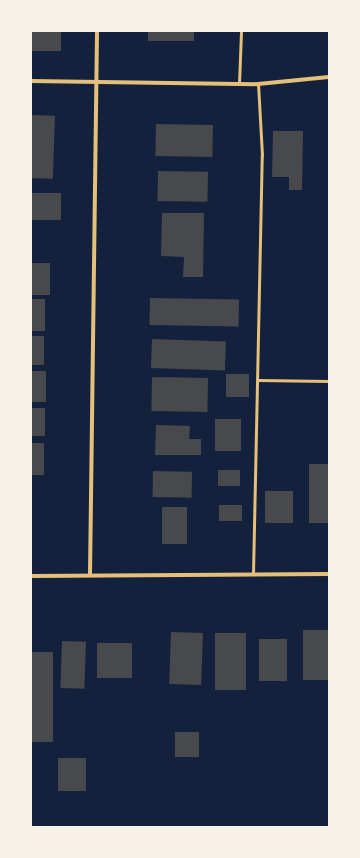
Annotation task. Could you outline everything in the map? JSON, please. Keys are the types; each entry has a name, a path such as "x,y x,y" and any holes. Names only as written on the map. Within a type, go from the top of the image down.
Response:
{"street":[{"path":"90,575 97,31"},
{"path":"31,81 258,84 329,77"},
{"path":"31,576 329,574"}],"lane":[{"path":"239,84 241,31"},
{"path":"253,574 262,155 258,84"},
{"path":"258,380 329,381"},
{"path":"31,827 52,827"}],"building":[{"path":"31,31 61,31 61,51 31,51"},
{"path":"148,31 194,31 194,41 148,41"},
{"path":"31,115 55,116 53,179 31,178"},
{"path":"156,124 213,125 212,157 155,156"},
{"path":"273,131 303,131 302,190 289,190 289,177 272,177"},
{"path":"158,171 208,172 207,202 157,201"},
{"path":"31,193 61,193 61,220 31,220"},
{"path":"162,213 204,213 203,277 183,277 184,257 161,256"},
{"path":"31,263 50,263 50,295 31,295"},
{"path":"150,298 239,300 239,327 150,325"},
{"path":"31,299 45,299 45,331 31,331"},
{"path":"31,336 44,336 44,365 31,365"},
{"path":"152,339 226,342 225,371 151,368"},
{"path":"31,371 46,371 46,402 31,402"},
{"path":"226,374 249,374 249,397 226,397"},
{"path":"152,377 208,378 207,412 151,411"},
{"path":"31,408 45,408 45,436 31,436"},
{"path":"215,419 241,419 241,451 215,451"},
{"path":"156,425 190,426 189,439 201,439 201,455 155,455"},
{"path":"31,443 44,443 44,475 31,475"},
{"path":"309,464 329,464 329,523 309,523"},
{"path":"218,470 240,470 240,486 218,486"},
{"path":"153,471 192,472 192,498 153,497"},
{"path":"265,491 293,491 293,523 265,523"},
{"path":"219,505 242,505 242,521 219,521"},
{"path":"162,507 187,507 187,544 162,544"},
{"path":"303,630 329,630 329,680 303,680"},
{"path":"171,632 203,633 201,685 169,684"},
{"path":"215,633 246,633 246,690 215,690"},
{"path":"259,639 287,639 287,681 259,681"},
{"path":"62,641 86,642 84,689 60,688"},
{"path":"97,643 132,643 132,678 97,678"},
{"path":"31,652 53,652 53,742 31,742"},
{"path":"175,732 199,732 199,757 175,757"},
{"path":"58,758 86,758 86,791 58,791"}]}
